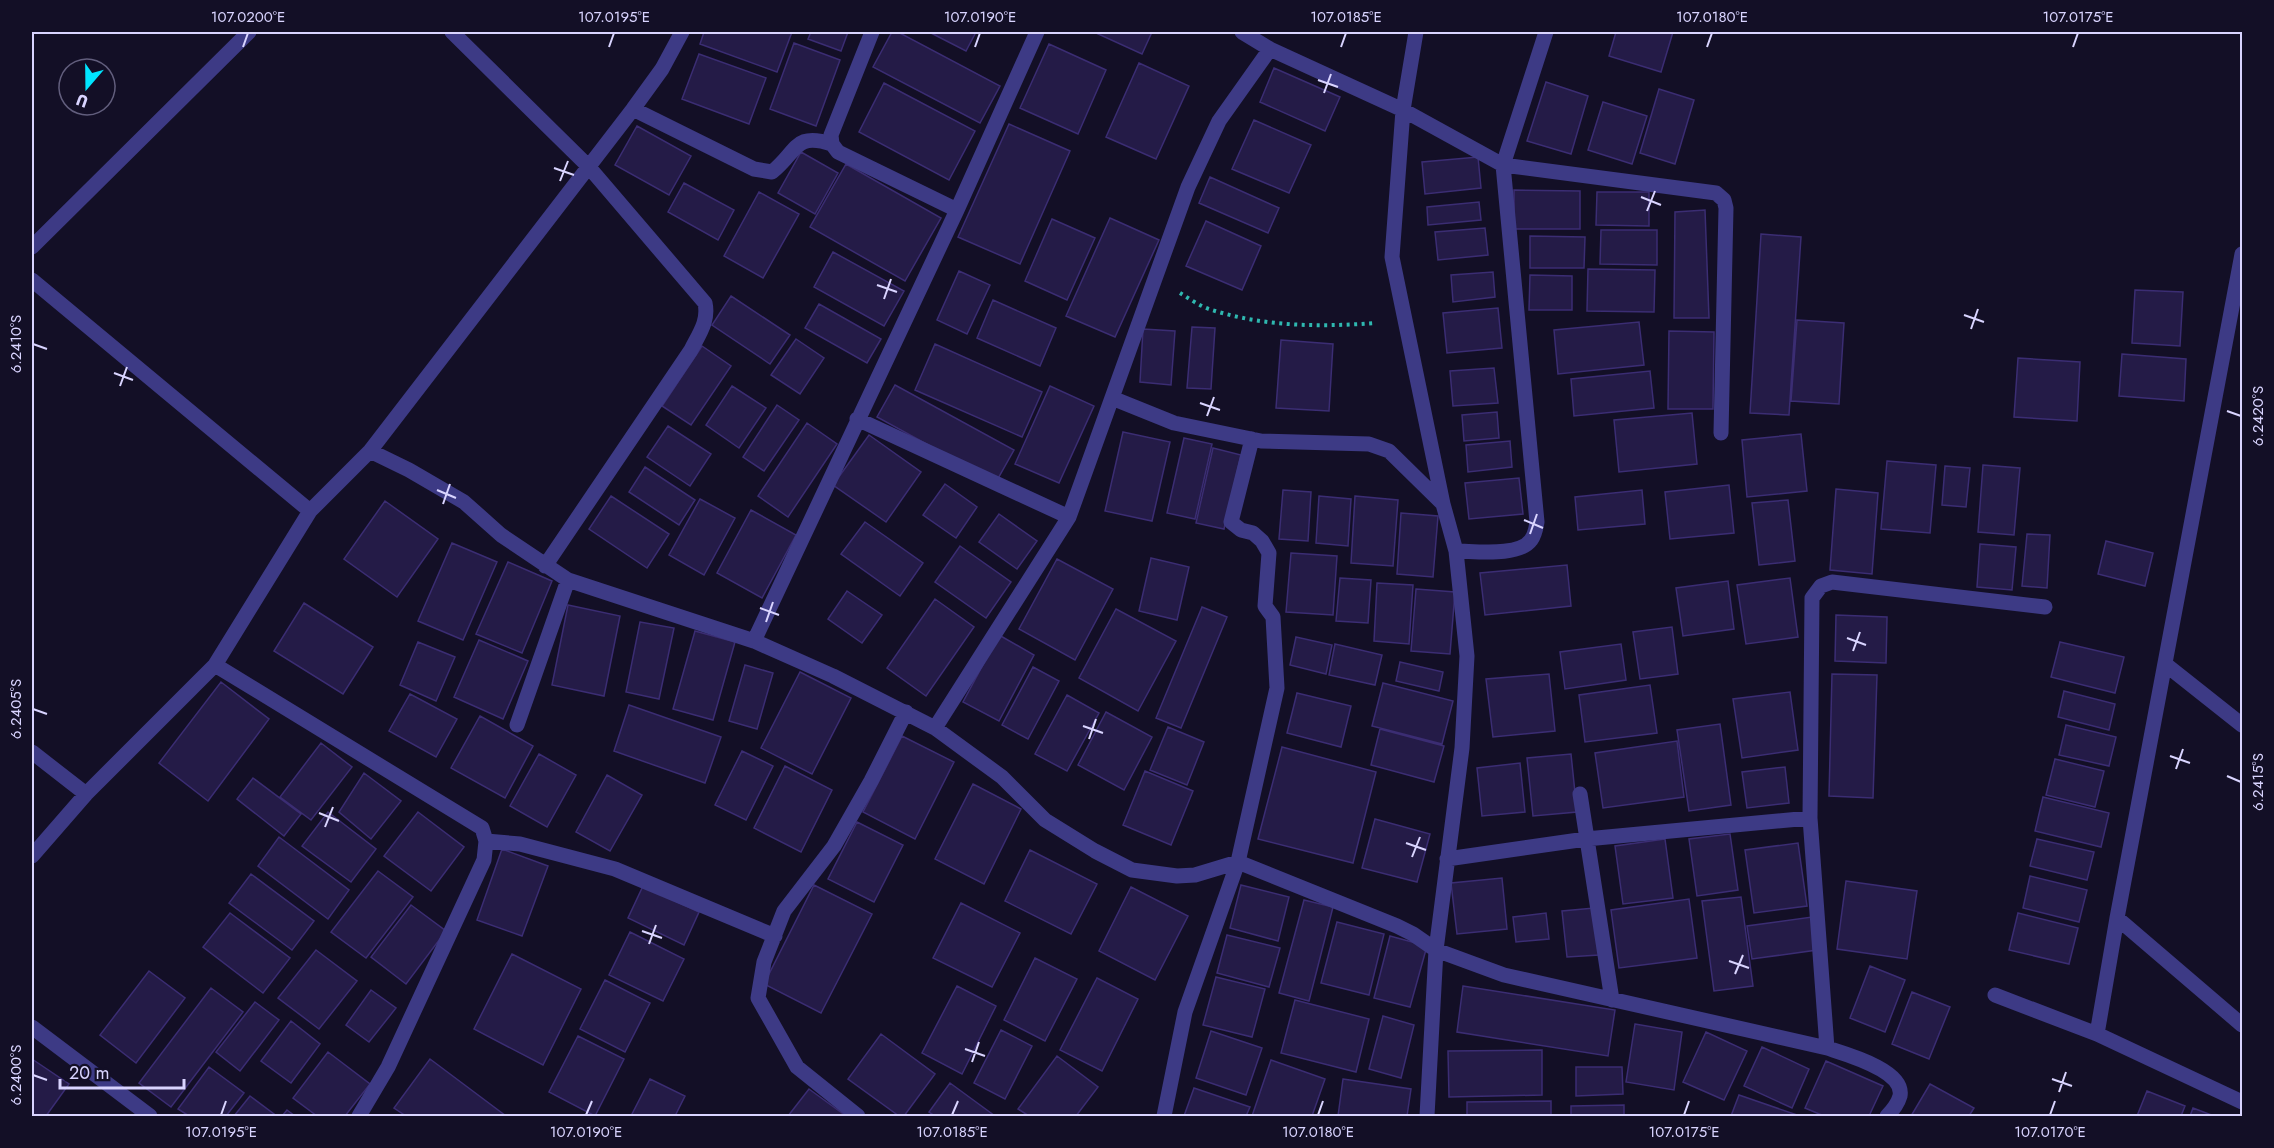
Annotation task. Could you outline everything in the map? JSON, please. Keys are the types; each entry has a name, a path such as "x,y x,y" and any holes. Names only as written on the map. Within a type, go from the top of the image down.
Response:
{"street":[{"path":"32,248 249,32"},
{"path":"452,32 588,166 705,303 707,313 704,326 691,350 545,566"},
{"path":"32,856 86,794 214,665 310,511 370,451 633,109 662,69 682,32"},
{"path":"872,32 831,135 832,144 838,152 957,210"},
{"path":"754,641 957,210 1037,32"},
{"path":"1242,32 1270,49 1403,110 1503,165 1716,193 1724,201 1726,208 1721,434"},
{"path":"1416,32 1403,110 1392,257 1443,504 1456,551 1467,656 1462,747 1436,950 1426,1116"},
{"path":"1456,551 1501,552 1525,546 1531,541 1537,522 1503,165 1546,32"},
{"path":"935,728 1069,517 1188,188 1219,121 1270,49"},
{"path":"633,109 754,169 772,172 799,144 807,139 817,139 832,144"},
{"path":"2097,1034 2242,254"},
{"path":"32,280 310,511"},
{"path":"1112,398 1174,423 1252,439 1369,444 1389,451 1443,504"},
{"path":"857,419 1069,517"},
{"path":"1164,1116 1185,1012 1238,862 1277,688 1273,617 1265,606 1269,554 1262,541 1253,533 1241,530 1231,522 1252,439"},
{"path":"370,451 409,470 464,502 501,535 568,580 754,641 906,712 935,728 1002,777 1045,820 1095,851 1132,870 1186,876 1238,862 1397,926 1436,950 1504,975 1827,1048 1878,1066 1899,1086 1900,1095 1887,1116"},
{"path":"518,725 568,580"},
{"path":"1827,1048 1810,818 1812,598 1817,589 1832,582 2046,607"},
{"path":"2165,664 2242,724"},
{"path":"214,665 482,828 486,841 484,860 388,1067 359,1116"},
{"path":"858,1116 797,1067 758,998 764,962 784,911 834,846 871,781 906,712"},
{"path":"32,752 86,794"},
{"path":"1580,794 1612,999"},
{"path":"1447,859 1586,839 1810,818"},
{"path":"486,841 520,844 615,869 775,936"},
{"path":"2117,918 2242,1025"},
{"path":"1995,995 2097,1034 2242,1102"},
{"path":"34,1035 150,1116"}],"path":[{"path":"1155,280 1210,310 1260,322 1310,327 1404,320"}],"building":[{"path":"704,32 792,32 777,72 700,44"},
{"path":"811,32 848,32 841,51 808,39"},
{"path":"892,32 898,32 1000,86 980,123 873,67"},
{"path":"929,32 976,32 966,51"},
{"path":"1097,32 1152,32 1142,54"},
{"path":"1616,32 1673,32 1661,72 1609,56"},
{"path":"794,43 840,60 816,126 770,109"},
{"path":"1049,44 1106,70 1078,134 1020,108"},
{"path":"699,54 766,78 749,124 682,99"},
{"path":"1139,63 1189,86 1156,159 1106,137"},
{"path":"1274,68 1340,97 1325,131 1260,102"},
{"path":"1546,82 1588,96 1571,154 1527,141"},
{"path":"884,83 975,131 949,180 859,132"},
{"path":"1659,89 1694,100 1675,164 1640,153"},
{"path":"1603,102 1647,116 1632,164 1588,150"},
{"path":"1254,120 1311,145 1289,193 1232,169"},
{"path":"1009,124 1070,151 1020,264 958,237"},
{"path":"637,126 691,156 669,195 615,165"},
{"path":"801,152 838,173 815,214 778,193"},
{"path":"1478,157 1481,188 1425,194 1422,162"},
{"path":"846,164 941,218 905,281 810,227"},
{"path":"1210,177 1279,208 1268,233 1199,203"},
{"path":"684,183 734,210 718,240 668,212"},
{"path":"1514,190 1580,191 1580,229 1514,229"},
{"path":"759,192 799,214 763,278 724,256"},
{"path":"1597,192 1649,192 1649,226 1596,225"},
{"path":"1479,202 1481,220 1428,225 1427,207"},
{"path":"1705,210 1709,318 1674,318 1675,212"},
{"path":"1110,218 1159,240 1115,337 1066,316"},
{"path":"1052,219 1095,238 1067,300 1025,281"},
{"path":"1206,221 1261,246 1242,290 1186,266"},
{"path":"1485,228 1488,255 1438,260 1435,232"},
{"path":"1601,230 1657,230 1657,265 1600,264"},
{"path":"1761,234 1801,237 1789,415 1750,413"},
{"path":"1530,236 1585,237 1584,268 1530,268"},
{"path":"833,252 904,291 884,326 814,287"},
{"path":"1588,269 1655,270 1654,312 1587,311"},
{"path":"959,271 990,285 967,334 937,320"},
{"path":"1493,272 1495,297 1453,302 1451,275"},
{"path":"1530,275 1572,276 1572,310 1529,310"},
{"path":"2135,290 2183,292 2180,346 2132,343"},
{"path":"731,296 790,335 770,364 712,325"},
{"path":"993,300 1056,328 1040,366 977,338"},
{"path":"819,304 881,339 867,363 805,328"},
{"path":"1498,308 1502,348 1447,353 1443,313"},
{"path":"1797,320 1844,323 1839,404 1791,401"},
{"path":"1639,322 1644,365 1558,374 1554,330"},
{"path":"1192,327 1215,328 1211,389 1187,388"},
{"path":"1143,329 1175,331 1171,385 1140,382"},
{"path":"1669,331 1714,332 1713,409 1668,409"},
{"path":"796,339 824,358 800,394 771,375"},
{"path":"1281,340 1333,344 1329,411 1276,408"},
{"path":"935,344 1042,392 1022,437 915,390"},
{"path":"702,346 731,366 691,425 662,406"},
{"path":"2122,354 2186,359 2184,401 2119,396"},
{"path":"2018,358 2080,362 2077,421 2014,417"},
{"path":"1494,368 1498,403 1453,406 1450,371"},
{"path":"1650,371 1654,408 1574,416 1571,379"},
{"path":"895,385 1014,450 996,482 877,417"},
{"path":"732,386 766,408 739,448 706,425"},
{"path":"1050,386 1094,406 1059,483 1015,464"},
{"path":"777,405 799,420 764,471 743,457"},
{"path":"1497,412 1499,438 1464,441 1462,415"},
{"path":"1692,413 1697,464 1619,472 1614,420"},
{"path":"807,423 837,444 788,517 758,496"},
{"path":"668,426 711,454 690,486 647,457"},
{"path":"1123,432 1170,442 1152,521 1105,511"},
{"path":"1801,434 1807,491 1747,497 1742,440"},
{"path":"869,435 921,472 886,522 833,485"},
{"path":"1184,438 1212,444 1195,519 1167,513"},
{"path":"1510,441 1512,467 1468,472 1466,445"},
{"path":"1213,448 1241,455 1224,529 1196,523"},
{"path":"1887,461 1936,465 1930,533 1881,529"},
{"path":"1983,465 2020,468 2014,535 1978,532"},
{"path":"1945,466 1970,468 1966,507 1942,505"},
{"path":"645,467 695,500 679,525 629,492"},
{"path":"1519,478 1523,514 1469,519 1465,483"},
{"path":"945,484 977,507 956,538 923,515"},
{"path":"1729,485 1734,533 1670,539 1665,492"},
{"path":"1836,489 1878,493 1872,574 1830,570"},
{"path":"1283,490 1311,492 1308,541 1279,539"},
{"path":"1642,490 1645,524 1578,530 1575,497"},
{"path":"611,496 669,534 647,568 589,529"},
{"path":"1319,496 1351,499 1348,546 1316,543"},
{"path":"1355,496 1398,500 1393,566 1351,563"},
{"path":"700,499 735,518 704,575 669,555"},
{"path":"1788,500 1795,561 1759,565 1752,503"},
{"path":"385,501 438,539 397,597 344,559"},
{"path":"751,510 796,535 762,598 717,573"},
{"path":"1401,513 1438,516 1433,577 1397,574"},
{"path":"999,514 1037,541 1017,569 979,542"},
{"path":"865,522 923,563 900,596 841,554"},
{"path":"2027,534 2050,535 2047,588 2022,586"},
{"path":"2106,541 2153,553 2145,586 2098,574"},
{"path":"452,543 497,562 463,640 418,621"},
{"path":"1980,544 2016,547 2012,590 1977,587"},
{"path":"960,546 1011,582 986,618 935,582"},
{"path":"1291,553 1337,556 1333,615 1286,612"},
{"path":"1151,558 1189,567 1177,620 1139,611"},
{"path":"1057,559 1113,589 1075,660 1019,629"},
{"path":"508,562 552,581 522,653 476,634"},
{"path":"1567,565 1571,606 1485,615 1480,573"},
{"path":"1340,578 1371,580 1368,623 1336,621"},
{"path":"1790,578 1798,637 1746,644 1737,585"},
{"path":"1728,581 1734,629 1683,636 1676,588"},
{"path":"1377,583 1413,585 1409,644 1374,641"},
{"path":"1416,589 1455,592 1450,654 1411,651"},
{"path":"847,591 882,615 862,643 828,619"},
{"path":"935,599 974,627 926,696 887,668"},
{"path":"304,603 373,647 343,694 274,651"},
{"path":"568,605 620,616 604,696 552,685"},
{"path":"1202,607 1227,617 1181,728 1156,718"},
{"path":"1116,609 1176,641 1138,711 1079,678"},
{"path":"1836,615 1887,617 1886,663 1835,661"},
{"path":"640,622 674,628 659,699 626,692"},
{"path":"1672,627 1678,674 1640,679 1633,632"},
{"path":"695,631 735,642 713,720 673,709"},
{"path":"999,635 1034,655 999,721 963,702"},
{"path":"1296,637 1332,645 1326,674 1290,665"},
{"path":"479,640 528,661 503,719 454,697"},
{"path":"418,642 455,657 436,701 400,685"},
{"path":"2060,642 2124,657 2115,693 2051,677"},
{"path":"1335,644 1382,655 1375,685 1329,675"},
{"path":"1621,644 1626,680 1565,689 1560,652"},
{"path":"1400,662 1443,672 1439,691 1396,681"},
{"path":"745,665 773,673 757,729 729,721"},
{"path":"1033,667 1059,681 1028,739 1002,725"},
{"path":"800,672 851,698 812,774 761,748"},
{"path":"1549,674 1555,731 1493,737 1486,679"},
{"path":"1832,674 1877,675 1873,798 1829,796"},
{"path":"221,682 269,719 208,801 159,763"},
{"path":"1383,683 1453,701 1442,744 1372,726"},
{"path":"1650,685 1657,733 1585,742 1579,695"},
{"path":"2064,691 2115,704 2109,730 2058,717"},
{"path":"1790,692 1798,750 1742,758 1733,699"},
{"path":"1297,693 1351,706 1341,747 1287,733"},
{"path":"410,694 457,719 436,757 389,731"},
{"path":"1067,695 1099,713 1067,771 1035,754"},
{"path":"629,705 721,737 705,783 614,751"},
{"path":"1106,712 1152,737 1124,790 1078,765"},
{"path":"480,716 533,746 505,798 451,768"},
{"path":"1720,724 1731,805 1689,811 1677,730"},
{"path":"2066,725 2116,737 2109,766 2059,755"},
{"path":"1168,727 1204,742 1187,785 1150,770"},
{"path":"1380,729 1444,746 1434,782 1371,765"},
{"path":"902,736 954,762 915,839 863,812"},
{"path":"1677,741 1684,797 1603,808 1595,753"},
{"path":"321,743 352,767 311,820 280,797"},
{"path":"1282,747 1376,772 1353,863 1258,839"},
{"path":"742,751 773,766 746,820 715,805"},
{"path":"539,754 576,775 547,827 510,806"},
{"path":"1571,754 1577,812 1533,816 1527,758"},
{"path":"2055,759 2104,771 2095,807 2046,795"},
{"path":"1520,763 1525,812 1482,816 1477,768"},
{"path":"785,766 832,790 801,852 754,828"},
{"path":"1785,767 1789,803 1747,808 1742,772"},
{"path":"1145,771 1193,791 1171,845 1123,825"},
{"path":"364,773 401,801 371,839 339,812"},
{"path":"607,775 642,795 610,851 576,832"},
{"path":"253,778 301,814 284,836 237,799"},
{"path":"973,784 1021,809 984,884 935,859"},
{"path":"2043,797 2109,813 2101,847 2035,831"},
{"path":"328,812 376,849 351,882 302,846"},
{"path":"418,812 464,847 431,891 384,856"},
{"path":"1375,819 1430,834 1417,882 1362,868"},
{"path":"857,822 903,845 874,902 828,879"},
{"path":"1730,834 1738,890 1697,896 1689,839"},
{"path":"279,837 349,890 328,919 258,866"},
{"path":"1665,839 1673,898 1623,904 1615,846"},
{"path":"2037,839 2094,852 2087,880 2030,866"},
{"path":"1798,843 1807,906 1754,913 1745,850"},
{"path":"502,849 548,866 522,936 477,920"},
{"path":"1030,850 1097,884 1071,934 1005,901"},
{"path":"378,871 413,897 366,958 331,932"},
{"path":"251,874 314,921 292,950 229,903"},
{"path":"2030,876 2087,890 2079,922 2023,908"},
{"path":"1502,878 1507,929 1457,934 1451,883"},
{"path":"1846,881 1917,891 1907,959 1837,949"},
{"path":"814,885 872,914 821,1013 764,984"},
{"path":"1241,885 1289,897 1278,941 1230,928"},
{"path":"643,886 699,912 684,945 628,918"},
{"path":"1131,887 1188,916 1155,980 1099,951"},
{"path":"1741,897 1753,986 1714,991 1702,901"},
{"path":"1689,899 1697,958 1619,968 1611,910"},
{"path":"1304,900 1333,907 1309,1001 1279,993"},
{"path":"961,903 1020,933 992,987 933,958"},
{"path":"411,905 446,931 406,984 371,957"},
{"path":"1594,908 1599,955 1567,957 1562,911"},
{"path":"230,913 290,958 263,993 203,947"},
{"path":"1546,913 1549,939 1516,942 1513,917"},
{"path":"2018,913 2078,928 2069,964 2009,950"},
{"path":"1812,917 1817,950 1752,959 1747,926"},
{"path":"1337,922 1384,934 1369,995 1321,983"},
{"path":"630,932 684,959 663,1001 609,975"},
{"path":"1227,935 1280,948 1269,987 1217,973"},
{"path":"1390,936 1427,946 1410,1007 1374,998"},
{"path":"316,950 357,981 319,1029 278,998"},
{"path":"512,954 581,989 543,1065 474,1029"},
{"path":"1035,958 1077,979 1045,1041 1004,1020"},
{"path":"1870,966 1905,980 1885,1032 1850,1018"},
{"path":"149,971 185,998 136,1063 100,1035"},
{"path":"1216,977 1265,989 1252,1037 1203,1025"},
{"path":"1097,978 1138,999 1102,1071 1060,1050"},
{"path":"605,980 650,1003 625,1052 580,1029"},
{"path":"957,986 996,1006 962,1074 922,1053"},
{"path":"1463,986 1615,1010 1608,1056 1457,1032"},
{"path":"211,988 243,1012 171,1107 139,1083"},
{"path":"371,990 396,1008 369,1042 346,1025"},
{"path":"1912,992 1950,1007 1929,1059 1892,1044"},
{"path":"1295,1000 1369,1019 1356,1072 1281,1053"},
{"path":"255,1002 279,1020 240,1071 216,1052"},
{"path":"1383,1016 1414,1025 1401,1078 1369,1069"},
{"path":"291,1021 320,1044 291,1083 261,1061"},
{"path":"1635,1024 1682,1032 1674,1090 1626,1082"},
{"path":"1001,1030 1032,1046 1005,1099 974,1083"},
{"path":"1211,1031 1262,1048 1246,1095 1196,1078"},
{"path":"1706,1032 1747,1051 1724,1100 1683,1082"},
{"path":"881,1034 935,1074 904,1116 899,1116 848,1079"},
{"path":"578,1036 624,1059 595,1116 549,1092"},
{"path":"1762,1047 1809,1069 1792,1108 1744,1086"},
{"path":"1542,1050 1542,1095 1449,1097 1448,1051"},
{"path":"328,1052 370,1084 345,1116 317,1116 293,1098"},
{"path":"1057,1056 1098,1087 1076,1116 1029,1116 1018,1109"},
{"path":"32,1059 69,1084 46,1116 32,1116"},
{"path":"430,1059 506,1116 406,1116 394,1108"},
{"path":"1271,1060 1325,1079 1312,1116 1252,1116"},
{"path":"1826,1061 1883,1086 1869,1116 1824,1116 1805,1108"},
{"path":"209,1067 244,1093 226,1116 189,1116 178,1109"},
{"path":"1576,1067 1622,1067 1623,1094 1576,1096"},
{"path":"650,1079 685,1096 675,1116 631,1116"},
{"path":"1343,1079 1411,1089 1407,1116 1338,1116"},
{"path":"950,1083 995,1116 935,1116 929,1112"},
{"path":"1930,1084 1974,1108 1969,1116 1911,1116"},
{"path":"1194,1088 1250,1107 1246,1116 1184,1116"},
{"path":"809,1089 846,1116 788,1116"},
{"path":"2147,1091 2185,1106 2181,1116 2137,1116"},
{"path":"1739,1095 1800,1116 1731,1116"},
{"path":"250,1096 274,1114 271,1116 234,1116"},
{"path":"1551,1101 1551,1116 1467,1116 1467,1102"},
{"path":"1624,1105 1624,1116 1571,1116 1571,1106"},
{"path":"2193,1108 2214,1116 2190,1116"},
{"path":"287,1110 295,1116 282,1116"}]}
